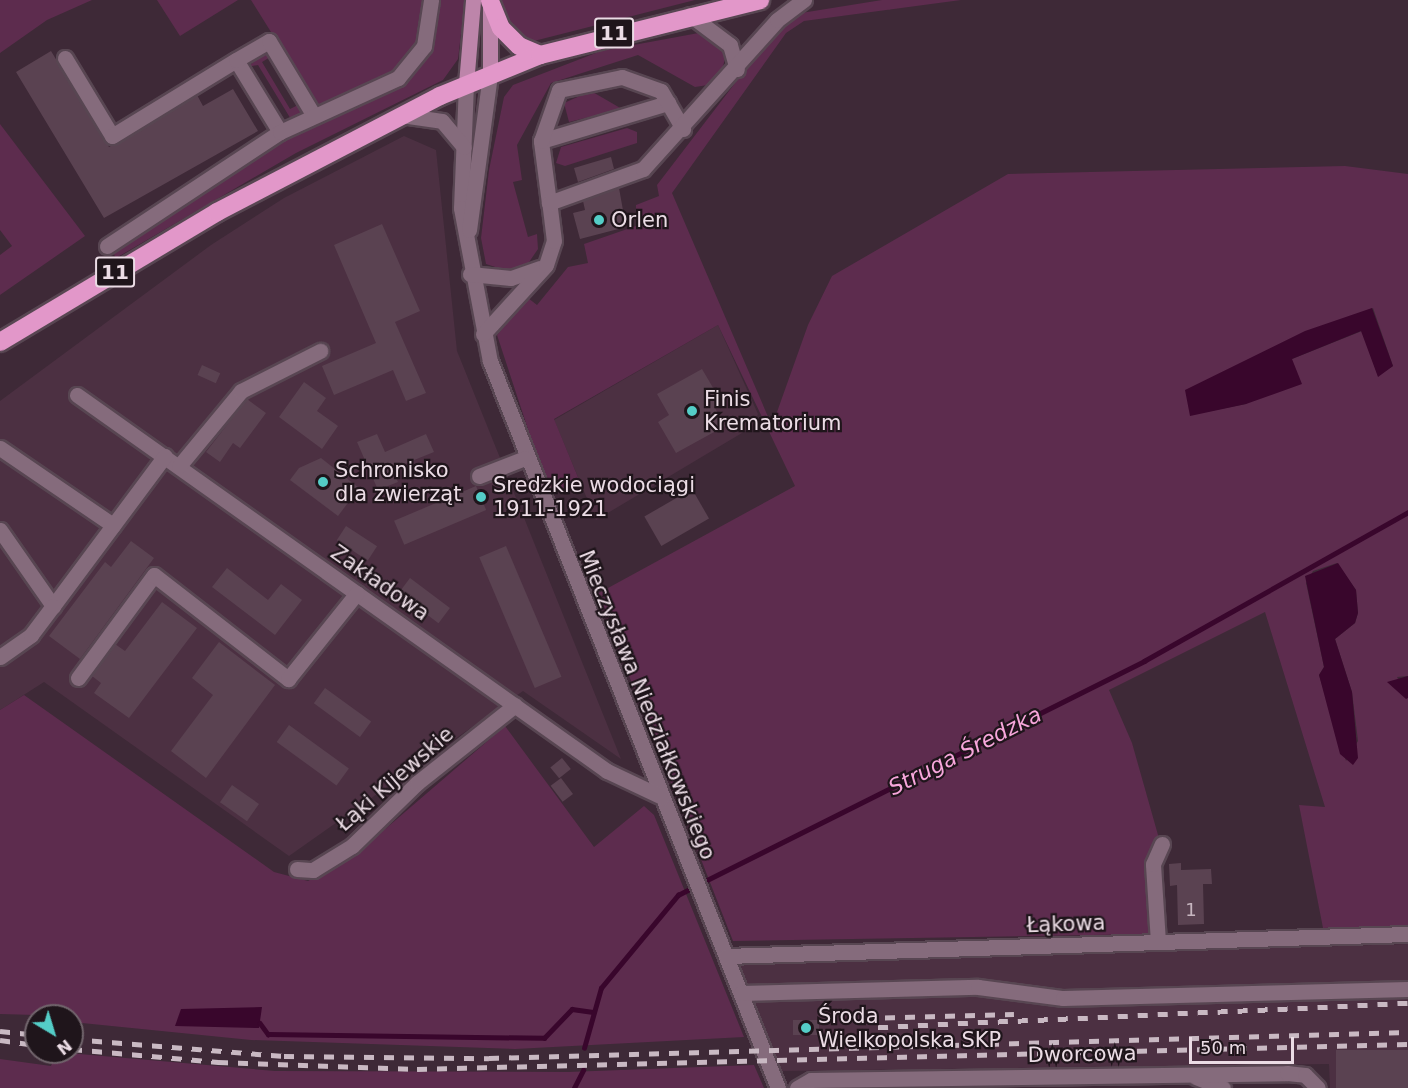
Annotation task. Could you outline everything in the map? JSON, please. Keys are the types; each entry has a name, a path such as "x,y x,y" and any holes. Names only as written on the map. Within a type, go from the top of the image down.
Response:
{"highway":[{"path":"484,0 501,28 519,46 540,55"},
{"name":"11","path":"0,342 217,212 400,115 466,84 540,55 690,15 760,0"}],"main road":[{"path":"484,0 490,74"},
{"path":"466,84 484,0"}],"street":[{"path":"107,246 280,132 406,71 428,36 431,0"},
{"path":"549,202 643,169 737,69 777,20 804,0"},
{"path":"690,15 730,45 737,69"},
{"path":"65,58 112,136 268,41 314,116"},
{"path":"236,60 280,132"},
{"name":"Mieczysława Niedziałkowskiego","path":"466,248 490,74"},
{"path":"483,334 546,265 554,241 542,141 559,90 622,77 661,91 683,129"},
{"name":"Mieczysława Niedziałkowskiego","path":"466,84 461,208 470,274 483,334 525,458 726,956"},
{"path":"542,141 668,103"},
{"path":"400,115 442,122 464,147"},
{"path":"470,274 511,278 546,265"},
{"path":"179,466 240,391 320,351"},
{"name":"Zakładowa","path":"77,395 607,771 662,797"},
{"path":"0,448 113,525"},
{"path":"0,657 31,635 165,456"},
{"path":"479,476 525,458"},
{"path":"0,530 53,606"},
{"path":"78,678 154,575 288,679 357,593"},
{"name":"Łąki Kijewskie","path":"297,869 313,870 352,846 417,783 515,705"},
{"path":"1158,942 1153,864 1162,844"},
{"name":"Łąkowa","path":"726,956 1408,934"},
{"path":"726,956 778,1088"},
{"path":"741,993 978,987 1063,998 1408,989"},
{"name":"Dworcowa","path":"797,1088 811,1080 1287,1073 1305,1076 1318,1088"},
{"name":"Dworcowa","path":"1191,1074 1223,1088"}],"shaded area":[{"path":"0,0 92,0 47,20 0,53"},
{"path":"157,0 238,0 180,36"},
{"path":"251,0 425,0 423,34 400,68 384,80 319,109"},
{"path":"436,0 465,0 458,59 443,80 296,153 116,258 111,249 283,137 411,74 430,48"},
{"path":"499,0 695,0 534,41 510,28"},
{"path":"882,0 961,0 804,21 786,33 672,193 772,426 808,325 832,276 1008,174 1345,166 1408,174 1408,676 1397,677 1408,698 1408,926 1323,928 1299,805 1325,807 1265,612 1109,690 1132,743 1160,842 1153,934 733,941 597,594 795,486 718,325 554,419 582,487 548,490 497,335 528,298 537,305 568,267 588,263 584,244 636,226 636,205 659,196 657,185 781,23 795,14","holes":["1373,308 1393,366 1378,376 1362,331 1292,359 1246,404 1190,415","1337,563 1356,590 1358,613 1355,623 1335,639 1352,692 1358,741 1346,761 1319,675 1324,667 1306,583 1313,571"]},
{"path":"704,32 723,45 726,54 721,75 708,85 695,87 638,55 551,83 517,145 522,180 513,182 528,237 537,234 538,249 525,268 514,273 486,264 481,238 489,170 504,97 513,85 601,51"},
{"path":"267,52 272,56 262,62 290,109 300,104 303,110 292,121 258,65 247,67"},
{"path":"591,91 622,109 569,122 564,103"},
{"path":"0,124 85,236 0,295 0,255 12,246 0,230"},
{"path":"627,128 637,132 637,143 565,166 556,163 561,147"},
{"path":"404,136 436,150 457,351 621,759 523,691 289,856 44,682 0,710 0,401 211,245 284,198"},
{"path":"1372,308 1393,366 1378,377 1361,331 1292,359 1302,384 1246,404 1190,416 1185,390 1305,331"},
{"path":"718,325 758,414 752,427 596,520 554,420"},
{"path":"1338,563 1356,590 1358,613 1355,623 1335,639 1352,692 1358,758 1353,765 1340,754 1319,675 1324,667 1305,576"},
{"path":"1408,676 1408,698 1406,699 1387,682"},
{"path":"24,695 274,872 308,881 355,855 505,726 594,847 644,806 654,815 744,1037 515,1049 251,1040 84,1023 84,1004 24,1004 24,1015 0,1014 0,710"},
{"path":"1408,944 1408,1088 1330,1088 1329,1064 780,1071 737,963"},
{"path":"262,1007 259,1028 175,1026 181,1009"},
{"path":"84,1054 275,1071 568,1072 754,1065 764,1088 0,1088 0,1059 51,1066 52,1064 84,1064"}],"building":[{"path":"51,51 109,147 197,95 203,106 233,89 258,131 104,218 16,72"},
{"path":"611,157 614,169 578,182 574,168"},
{"name":"Orlen","path":"619,188 626,227 580,239 573,213 585,210 583,201"},
{"path":"382,224 420,311 395,322 426,393 406,401 393,370 334,395 322,366 376,343 334,245"},
{"path":"202,365 220,373 216,383 198,375"},
{"name":"Finis Krematorium","path":"702,369 722,403 715,408 725,426 676,453 658,422 669,415 657,394"},
{"path":"304,382 326,398 317,411 338,426 322,449 279,417"},
{"path":"247,399 266,413 240,448 233,443 220,462 206,452"},
{"path":"377,434 385,452 426,434 434,452 392,469 398,482 378,490 357,442"},
{"path":"321,458 359,488 338,516 290,480 299,468"},
{"path":"476,486 486,510 404,545 394,521"},
{"path":"692,489 709,518 661,546 644,516"},
{"path":"346,526 377,546 368,560 337,540"},
{"path":"131,541 154,558 80,659 49,636 105,562 111,567"},
{"path":"506,546 561,677 535,688 479,557"},
{"path":"227,568 268,600 281,584 302,600 275,635 212,587"},
{"path":"410,578 450,608 438,623 399,593"},
{"path":"162,602 197,628 129,718 94,693 101,683 92,676 115,644 125,651"},
{"path":"219,642 275,685 206,778 171,751 213,695 192,678"},
{"path":"325,688 371,722 360,737 314,703"},
{"path":"289,725 349,768 337,785 277,742"},
{"path":"562,758 571,769 559,778 550,767"},
{"path":"561,778 573,794 563,802 551,786"},
{"path":"232,785 259,804 247,821 220,802"},
{"path":"1181,863 1181,870 1211,869 1212,884 1203,884 1204,924 1178,925 1177,885 1170,886 1169,864"},
{"name":"Środa Wielkopolska SKP","path":"793,1020 819,1020 819,1035 793,1035"},
{"path":"1336,1050 1408,1050 1408,1088 1336,1088"}],"waterway":[{"name":"Struga Średzka","path":"701,883 1144,661 1408,512"},
{"name":"Struga Średzka","path":"584,1048 601,988 678,895 694,887"},
{"path":"260,1023 268,1034 544,1038 572,1009 593,1012"},
{"name":"Struga Średzka","path":"574,1088 583,1070"}],"railway":[{"path":"878,1027 1408,1003"},
{"path":"865,1018 1014,1014"},
{"path":"0,1031 24,1034"},
{"path":"84,1040 284,1056 489,1058 1408,1032"},
{"path":"0,1040 24,1043"},
{"path":"84,1050 218,1062 417,1069 1408,1044"}],"place":[{"name":"Orlen","path":"599,220"},
{"name":"Finis Krematorium","path":"692,411"},
{"name":"Schronisko dla zwierząt","path":"323,482"},
{"name":"Sredzkie wodociągi 1911-1921","path":"481,497"},
{"name":"Środa Wielkopolska SKP","path":"806,1028"}]}
